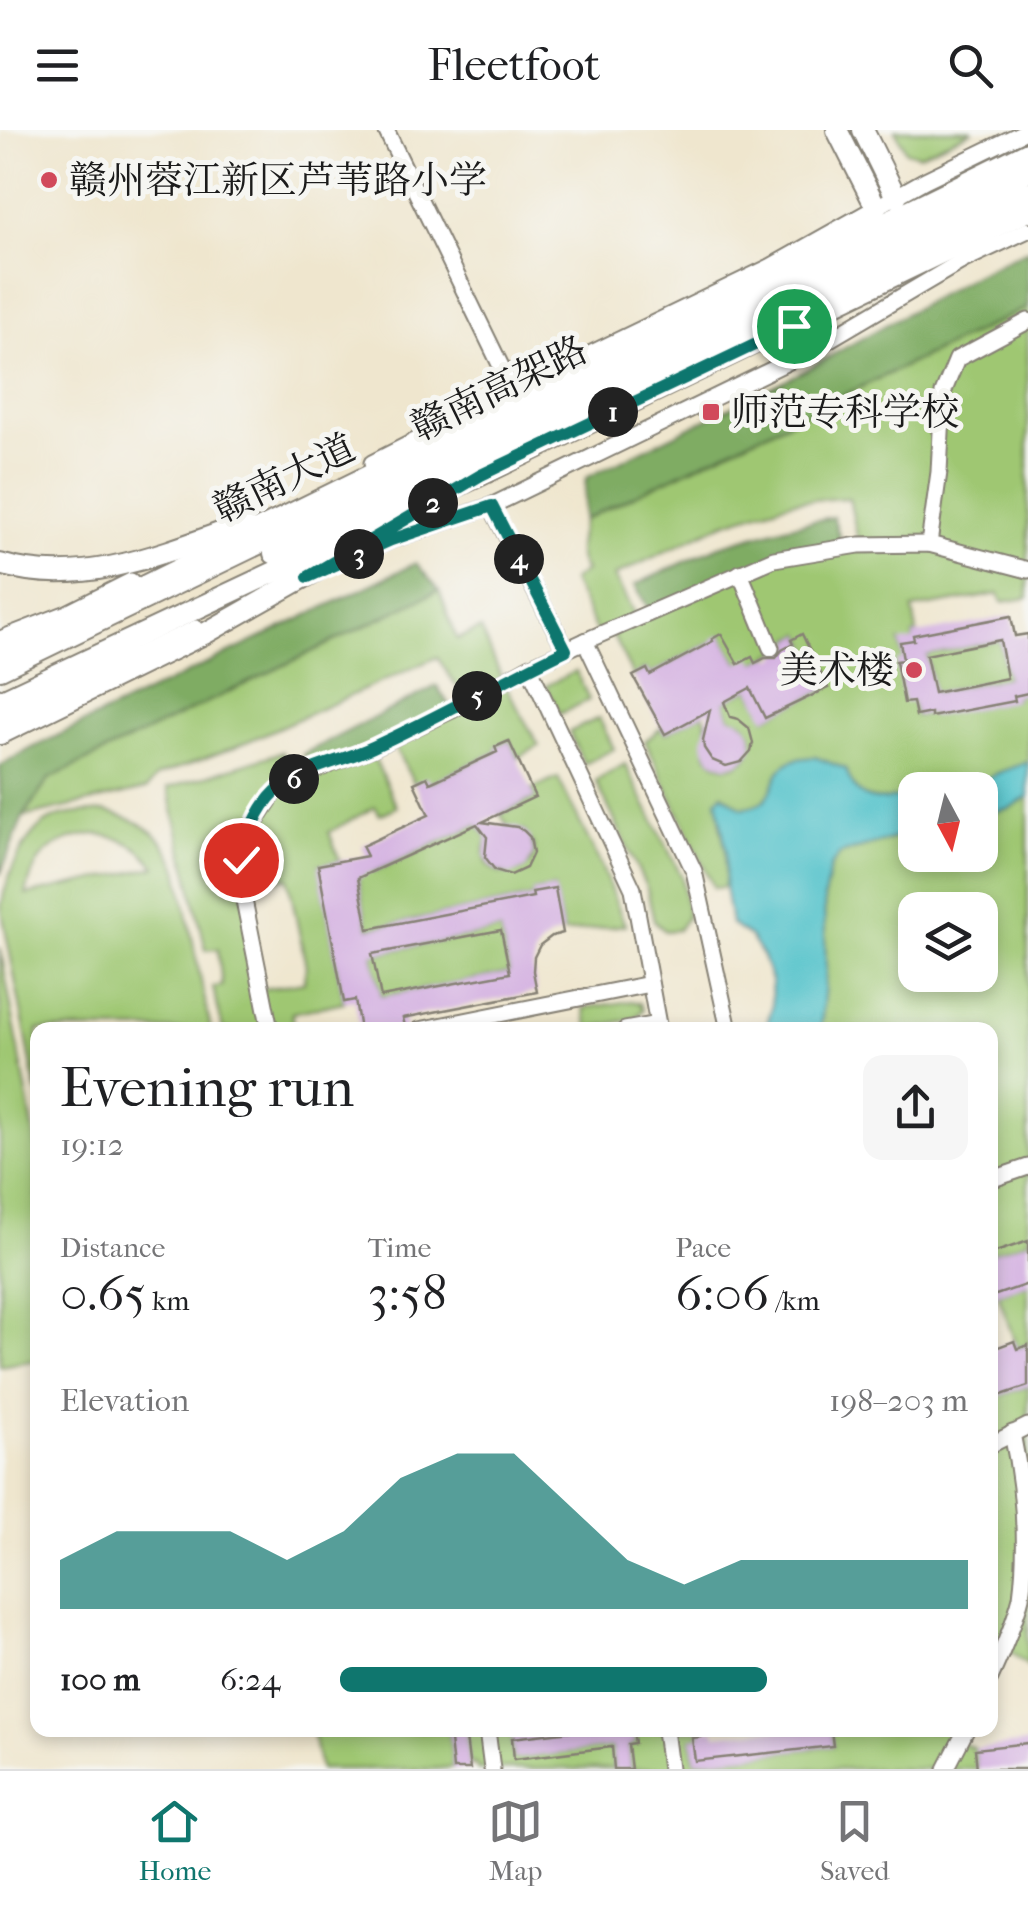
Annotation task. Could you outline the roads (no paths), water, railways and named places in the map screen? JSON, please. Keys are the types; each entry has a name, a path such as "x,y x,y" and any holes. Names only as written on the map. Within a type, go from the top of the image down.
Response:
{"highway":[{"name":"赣南高架路","path":"0,668 1028,170"},
{"name":"赣南高架路","path":"0,682 480,457 1028,193"}],"main road":[{"path":"837,130 876,208"},
{"path":"862,130 896,196"},
{"name":"赣南大道","path":"0,653 71,622 1028,152"},
{"path":"0,701 1028,211"},
{"path":"0,734 206,634 481,475"},
{"path":"0,564 55,572 98,570 144,560 326,496"}],"street":[{"path":"386,130 514,391"},
{"path":"0,639 67,612 266,516 770,267 896,196 1028,130"},
{"path":"0,718 391,540 492,506 806,353 962,261 1028,230"},
{"path":"929,544 939,472 943,392 957,360 1028,321"},
{"path":"492,506 566,650"},
{"path":"268,1022 242,884 241,860 246,836 274,792 297,777 370,749 452,710 585,640 774,559 843,547 929,544 1028,570"},
{"path":"0,742 264,611 366,551"},
{"path":"740,573 772,648"},
{"path":"585,640 694,870 727,1022"},
{"path":"528,668 633,888 657,1022"},
{"path":"450,1022 650,984"},
{"path":"998,1177 1028,1166"},
{"path":"998,1441 1028,1426"},
{"path":"998,1660 1022,1595 1027,1538 1012,1433"},
{"path":"489,1737 492,1769"},
{"path":"666,1737 670,1769"},
{"path":"946,1769 962,1737"}],"water":[{"path":"815,757 846,769 857,791 865,797 898,798 898,837 840,854 830,867 824,897 826,971 822,1022 767,1022 772,1007 771,980 750,937 731,924 725,887 726,850 717,800 722,794 742,808 755,806 768,796 777,775 789,762"},
{"path":"1028,762 1028,797 998,811 998,773"}],"place":[{"name":"赣州蓉江新区芦苇路小学","path":"49,180"},
{"name":"师范专科学校","path":"711,412"},
{"name":"美术楼","path":"914,670"}]}
